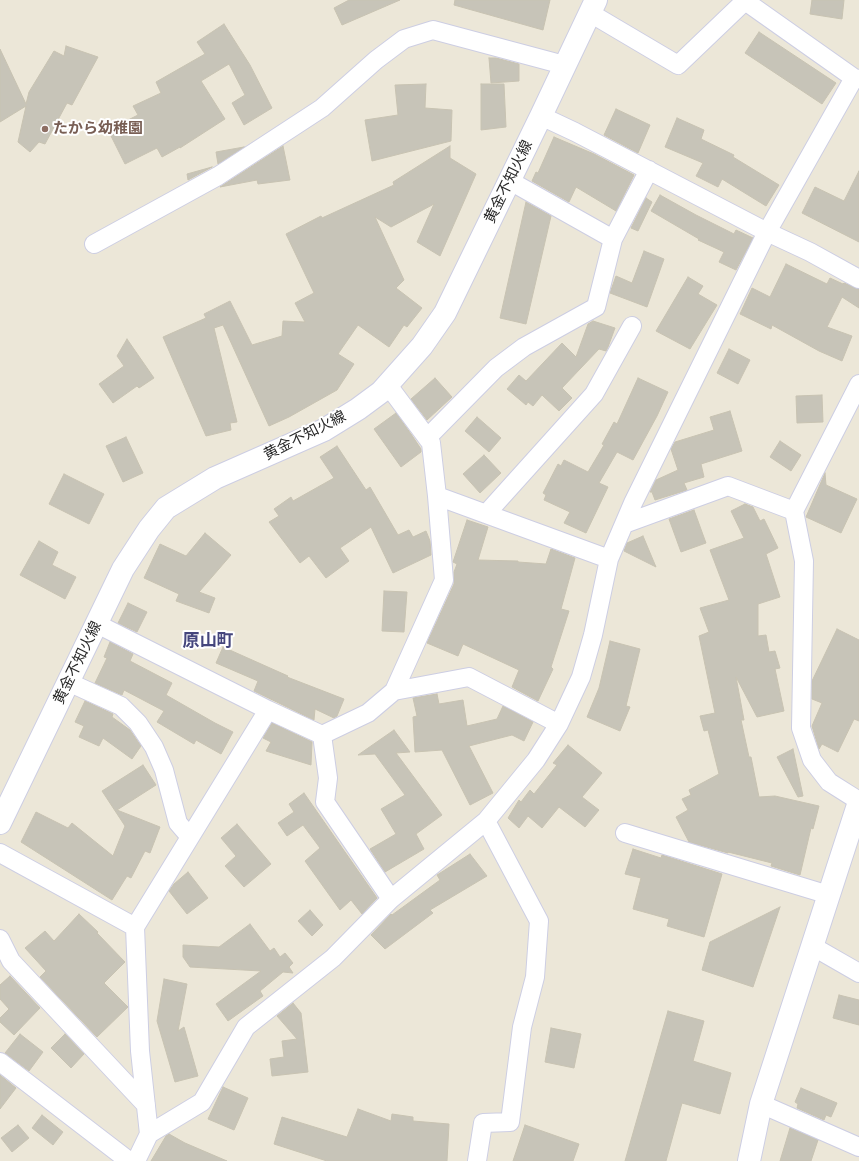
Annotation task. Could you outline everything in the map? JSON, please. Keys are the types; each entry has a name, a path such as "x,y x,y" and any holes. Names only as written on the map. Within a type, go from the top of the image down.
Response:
{"main road":[{"name":"黄金不知火線","path":"0,823 124,569 149,529 166,508 215,478 324,430 358,409 381,392 422,346 445,313 593,7"},
{"path":"749,1161 760,1104 859,802"}],"street":[{"path":"149,1134 202,1102 246,1028 333,958 391,899 486,821 536,760 559,724 581,677 593,635 609,559 633,503 767,232 857,79 746,0 678,65 593,7"},
{"path":"94,244 218,176 322,108 376,60 404,39 433,30 564,65"},
{"path":"541,116 575,132 767,232 810,252 859,280"},
{"path":"427,438 496,368 524,347 596,307 613,239 648,170"},
{"path":"510,181 613,239"},
{"path":"486,514 594,394 632,326"},
{"path":"322,735 368,713 394,691 444,580 431,443 387,384"},
{"path":"859,384 794,511 804,561 801,728 812,760 829,782 859,802"},
{"path":"624,524 728,486 794,511"},
{"path":"437,496 609,559"},
{"path":"97,624 268,710 322,735"},
{"path":"394,691 469,677 559,724"},
{"path":"68,682 121,706 138,723 154,747 164,770 178,823 190,837"},
{"path":"136,1161 149,1134 140,1051 135,927 268,710"},
{"path":"322,735 328,778 325,802 391,899"},
{"path":"477,1161 483,1123 510,1122 522,1027 535,977 539,921 486,821"},
{"path":"625,833 829,895"},
{"path":"0,853 135,927"},
{"path":"0,939 11,960 146,1105"},
{"path":"812,946 859,973"},
{"path":"0,1062 129,1161"},
{"path":"760,1104 859,1147"}],"building":[{"path":"349,0 400,0 342,25 334,8"},
{"path":"455,0 550,0 543,30 454,5"},
{"path":"812,0 844,0 842,19 810,14"},
{"path":"224,24 250,65 272,108 244,125 232,103 245,95 229,64 201,81 225,119 180,148 162,157 157,148 125,164 108,130 138,115 133,106 161,93 156,82 205,54 197,42"},
{"path":"759,32 836,83 822,104 745,53"},
{"path":"66,46 98,57 72,105 67,103 45,144 39,142 30,152 18,142 26,106 0,122 0,49 26,104 29,92 54,51 64,56"},
{"path":"489,58 496,58 519,64 519,81 491,83"},
{"path":"426,84 425,108 452,110 451,141 372,161 365,120 398,115 395,85"},
{"path":"481,84 504,84 506,127 481,130"},
{"path":"616,109 650,125 638,153 604,135"},
{"path":"677,118 704,130 701,139 734,155 733,157 779,185 766,206 722,179 718,187 696,176 703,163 665,147"},
{"path":"554,137 594,154 634,175 616,211 576,187 569,202 532,181 536,172 538,173"},
{"path":"283,146 290,180 258,184 257,180 220,187"},
{"path":"450,146 450,158 476,174 440,256 417,242 434,204 391,227 375,217 404,280 396,288 422,308 407,327 404,325 389,347 358,325 338,354 354,364 337,390 289,417 269,426 223,325 214,328 237,422 230,423 231,430 206,436 163,337 206,318 204,314 230,301 252,345 282,336 283,321 305,322 295,303 314,293 286,234 321,216 322,218 394,185 393,182"},
{"path":"244,147 218,164 216,152"},
{"path":"212,167 188,180 187,174"},
{"path":"859,171 859,242 802,213 815,187 844,201"},
{"path":"660,195 734,234 736,230 753,238 736,270 719,262 724,252 698,240 699,239 651,211"},
{"path":"646,198 652,202 638,231 631,228"},
{"path":"526,202 551,216 526,324 500,318"},
{"path":"644,251 664,259 647,307 610,293 616,276 632,283"},
{"path":"786,264 827,284 830,278 859,289 859,308 842,297 827,327 852,336 842,361 819,351 772,325 771,329 740,314 752,288 770,297"},
{"path":"688,277 703,286 698,294 717,305 690,349 656,331"},
{"path":"593,321 615,328 608,347 606,351 599,349 562,388 572,398 559,411 542,395 533,406 528,402 526,405 507,389 519,375 526,381 562,343 576,357 588,324"},
{"path":"127,339 154,378 139,388 137,386 113,403 99,384 124,366 117,356"},
{"path":"729,349 750,360 738,384 717,373"},
{"path":"435,378 452,397 427,420 411,399"},
{"path":"638,378 668,392 657,416 633,460 617,452 599,483 608,487 586,533 564,523 570,512 544,500 546,495 543,493 558,464 561,466 564,460 588,472 604,445 602,444 614,422 617,424"},
{"path":"822,395 823,422 797,423 796,396"},
{"path":"730,411 742,451 701,464 704,477 684,483 687,490 655,500 652,492 650,492 656,480 678,470 671,449 675,442 714,430 710,417"},
{"path":"396,413 421,449 421,452 401,467 374,429"},
{"path":"477,417 501,438 489,452 465,431"},
{"path":"126,437 143,473 123,482 106,446"},
{"path":"780,441 801,455 791,471 770,457"},
{"path":"337,446 366,490 370,487 398,535 409,530 413,537 426,531 430,541 431,555 393,573 371,527 340,548 349,561 326,578 309,556 300,563 269,522 279,516 274,509 291,497 293,501 334,478 320,457"},
{"path":"484,455 501,473 480,493 463,474"},
{"path":"825,473 826,485 857,499 841,533 806,517"},
{"path":"64,474 104,494 89,524 49,504"},
{"path":"745,504 753,507 760,521 764,519 778,548 766,554 780,597 758,604 758,636 766,635 769,652 775,651 780,668 775,669 784,711 757,717 736,677 744,720 741,720 749,757 751,757 759,797 775,796 819,806 813,829 811,828 800,875 771,866 772,863 689,842 676,817 688,810 682,799 691,795 689,790 719,774 708,730 704,731 700,716 715,713 699,636 709,632 700,608 729,600 710,550 744,538 731,511"},
{"path":"694,510 706,543 681,552 669,519"},
{"path":"467,520 488,527 478,560 518,561 546,564 551,549 575,558 561,609 569,611 551,667 553,669 538,701 512,687 519,670 463,644 458,656 427,643 454,584 454,572 457,564 453,562"},
{"path":"205,533 231,555 199,592 215,598 209,613 176,601 179,594 144,578 160,544 186,556"},
{"path":"643,536 656,567 624,551 627,543"},
{"path":"39,541 58,552 52,565 76,577 65,599 20,575"},
{"path":"384,591 407,592 404,632 382,631"},
{"path":"128,603 147,612 137,632 118,623"},
{"path":"837,629 859,640 859,721 854,719 838,752 822,744 819,749 812,726 822,703 812,699 812,681"},
{"path":"610,641 640,649 626,706 630,707 620,731 587,717 599,688"},
{"path":"110,642 133,654 130,661 172,683 166,695 233,732 221,754 196,740 194,744 157,722 164,711 124,690 122,695 95,683 107,658 104,657"},
{"path":"223,647 288,676 287,677 344,699 337,716 334,718 315,709 314,720 254,691 258,681 216,663"},
{"path":"437,694 439,704 463,700 467,726 497,719 503,706 533,722 524,741 512,735 469,746 493,793 470,805 442,750 415,752 413,717 417,716 413,698"},
{"path":"85,701 113,714 112,717 130,730 141,746 132,759 103,738 99,746 79,737 84,726 75,722"},
{"path":"272,723 312,742 311,765 266,751 271,742 263,738"},
{"path":"394,730 410,752 396,753 442,815 416,834 424,849 385,872 370,849 396,834 381,809 405,795 375,754 358,755"},
{"path":"568,745 602,773 582,797 599,810 585,827 559,807 542,828 528,816 519,828 508,818 519,800 521,802 530,790 534,794 557,765 553,763"},
{"path":"793,749 803,796 798,797 777,757"},
{"path":"143,765 156,785 117,810 160,827 150,853 145,851 131,878 127,876 112,900 21,842 36,812 68,828 72,823 113,856 125,826 102,791"},
{"path":"304,793 377,898 362,914 351,900 340,910 305,861 320,848 303,825 287,836 278,823 294,812 289,804"},
{"path":"237,824 271,864 244,887 225,866 236,856 221,838"},
{"path":"633,849 661,858 662,855 722,874 704,937 667,926 669,919 633,909 641,878 625,874"},
{"path":"470,854 487,876 430,910 433,913 385,949 371,935 391,914 392,915 440,880 437,875"},
{"path":"188,872 208,898 187,914 169,891 174,884"},
{"path":"780,907 753,987 702,970 710,942"},
{"path":"310,910 323,925 312,936 298,921"},
{"path":"79,914 98,932 97,933 125,962 104,983 128,1007 97,1037 40,977 46,971 25,948 45,931 54,941"},
{"path":"250,924 270,951 274,948 280,957 285,953 293,963 289,967 293,973 283,972 260,991 263,996 228,1021 216,1004 261,971 190,967 183,957 183,945 219,947"},
{"path":"10,976 40,1008 14,1035 0,1022 0,1018 9,1009 0,999 0,985"},
{"path":"164,979 187,984 178,1031 184,1027 198,1076 175,1082 157,1021"},
{"path":"839,995 859,1000 859,1025 833,1018"},
{"path":"293,1003 301,1013 308,1072 272,1076 270,1059 284,1057 282,1041 297,1039 277,1016"},
{"path":"668,1011 704,1021 693,1061 731,1073 720,1114 682,1103 666,1161 625,1161"},
{"path":"551,1028 581,1034 574,1068 545,1062"},
{"path":"20,1034 43,1052 29,1071 5,1053"},
{"path":"65,1034 84,1054 71,1068 51,1048"},
{"path":"0,1075 16,1088 0,1109"},
{"path":"223,1087 248,1098 234,1130 208,1119"},
{"path":"801,1088 837,1103 831,1117 826,1115 824,1120 797,1108 798,1104 795,1102"},
{"path":"358,1109 391,1121 392,1114 413,1117 413,1121 449,1124 447,1161 327,1161 274,1144 282,1117 347,1137"},
{"path":"42,1115 63,1132 53,1145 32,1128"},
{"path":"18,1125 29,1138 12,1152 1,1138"},
{"path":"525,1125 579,1144 573,1161 513,1161"},
{"path":"790,1128 818,1140 811,1161 780,1161"},
{"path":"169,1134 185,1143 227,1161 151,1161 166,1136"}],"place":[{"name":"たから幼稚園","path":"45,129"}],"district":[{"name":"原山町","path":"208,641"}]}
